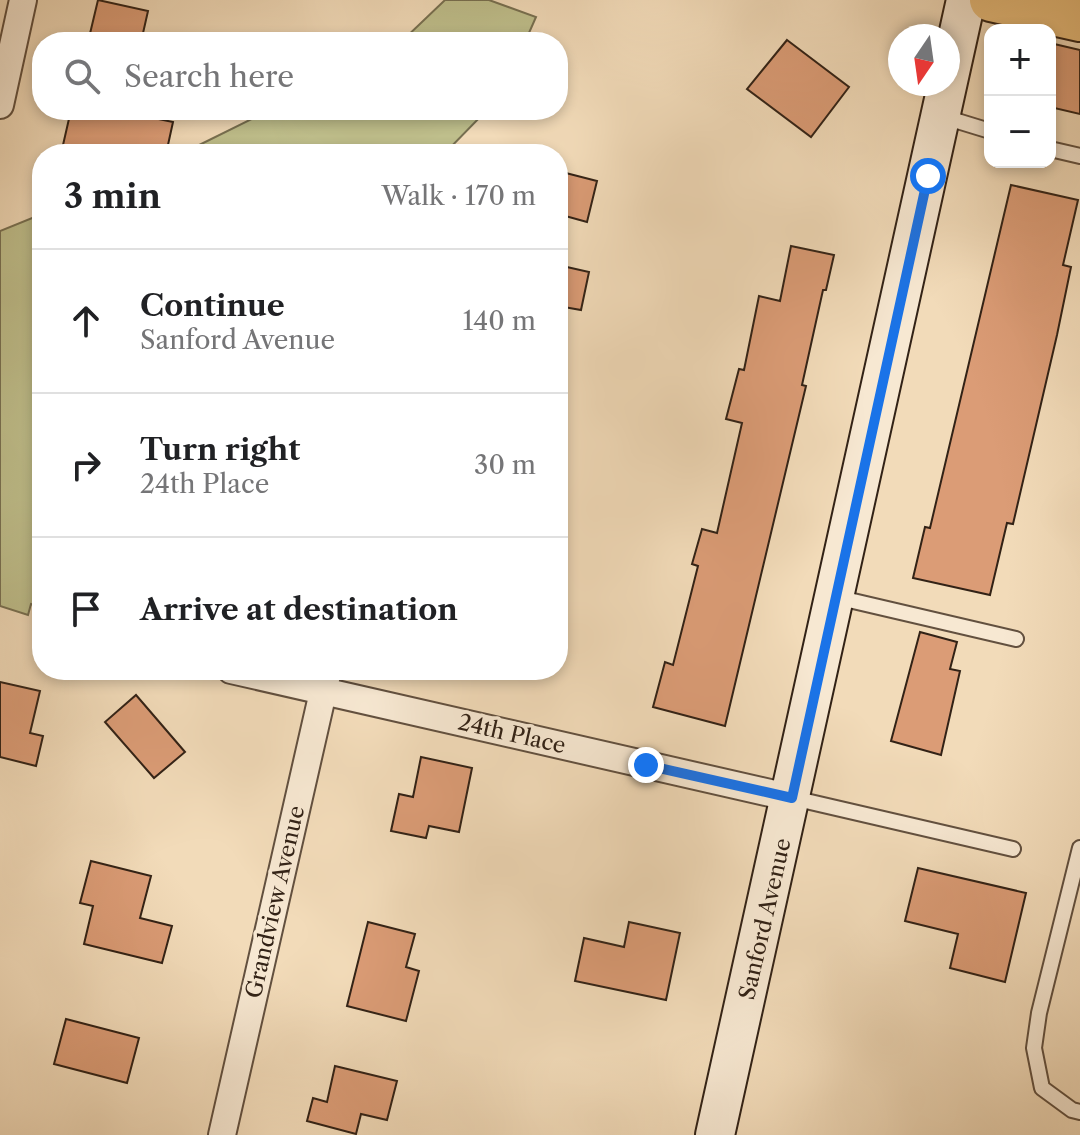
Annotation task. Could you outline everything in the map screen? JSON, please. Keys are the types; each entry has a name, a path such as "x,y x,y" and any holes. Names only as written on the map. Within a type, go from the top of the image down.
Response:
{"main road":[{"name":"Sanford Avenue","path":"715,1135 792,798 966,0"},
{"path":"991,0 1080,20"}],"street":[{"path":"0,105 23,0"},
{"name":"24th Place","path":"325,681 792,798"},
{"name":"Grandview Avenue","path":"222,1135 325,681"}],"lane":[{"path":"941,116 984,129"},
{"path":"1056,150 1080,156"},
{"path":"836,597 1016,639"},
{"path":"792,798 1013,849"},
{"path":"1080,848 1034,1048 1042,1088 1072,1110 1080,1112"}],"green space":[{"path":"445,0 489,0 536,17 529,32 411,32"},
{"path":"250,120 477,120 454,144 201,144"},
{"path":"32,218 32,604 28,615 0,606 0,231"}],"building":[{"path":"98,0 148,11 143,32 90,32"},
{"path":"787,40 849,87 811,137 747,89"},
{"path":"1056,44 1080,50 1080,114 1056,108"},
{"path":"69,120 173,122 168,144 63,144"},
{"path":"568,174 597,181 587,222 568,217"},
{"path":"1011,185 1078,200 1063,265 1071,267 1057,335 1013,524 1007,523 990,595 913,578 925,527 930,528"},
{"path":"791,246 834,255 826,290 823,290 802,385 806,386 725,726 653,707 665,662 673,665 698,566 692,564 702,529 717,533 742,423 726,419 739,369 744,370 759,296 780,301"},
{"path":"568,267 589,272 581,310 568,308"},
{"path":"920,632 957,642 950,669 960,671 941,755 891,741"},
{"path":"0,682 40,691 30,733 43,736 36,766 0,757"},
{"path":"136,695 185,752 154,778 105,722"},
{"path":"421,757 472,768 459,832 429,826 426,838 391,831 399,794 413,797"},
{"path":"91,861 151,876 140,918 172,926 162,963 84,944 93,906 80,903"},
{"path":"918,868 1026,893 1005,982 950,968 958,934 905,921"},
{"path":"368,922 415,934 406,967 419,971 406,1021 347,1006"},
{"path":"629,922 680,933 666,1000 575,981 584,938 624,947"},
{"path":"66,1019 139,1038 127,1083 54,1064"},
{"path":"335,1066 397,1081 387,1120 361,1114 356,1134 307,1121 313,1098 327,1102"}],"route":[{"path":"646,765 792,798 928,176"}]}
